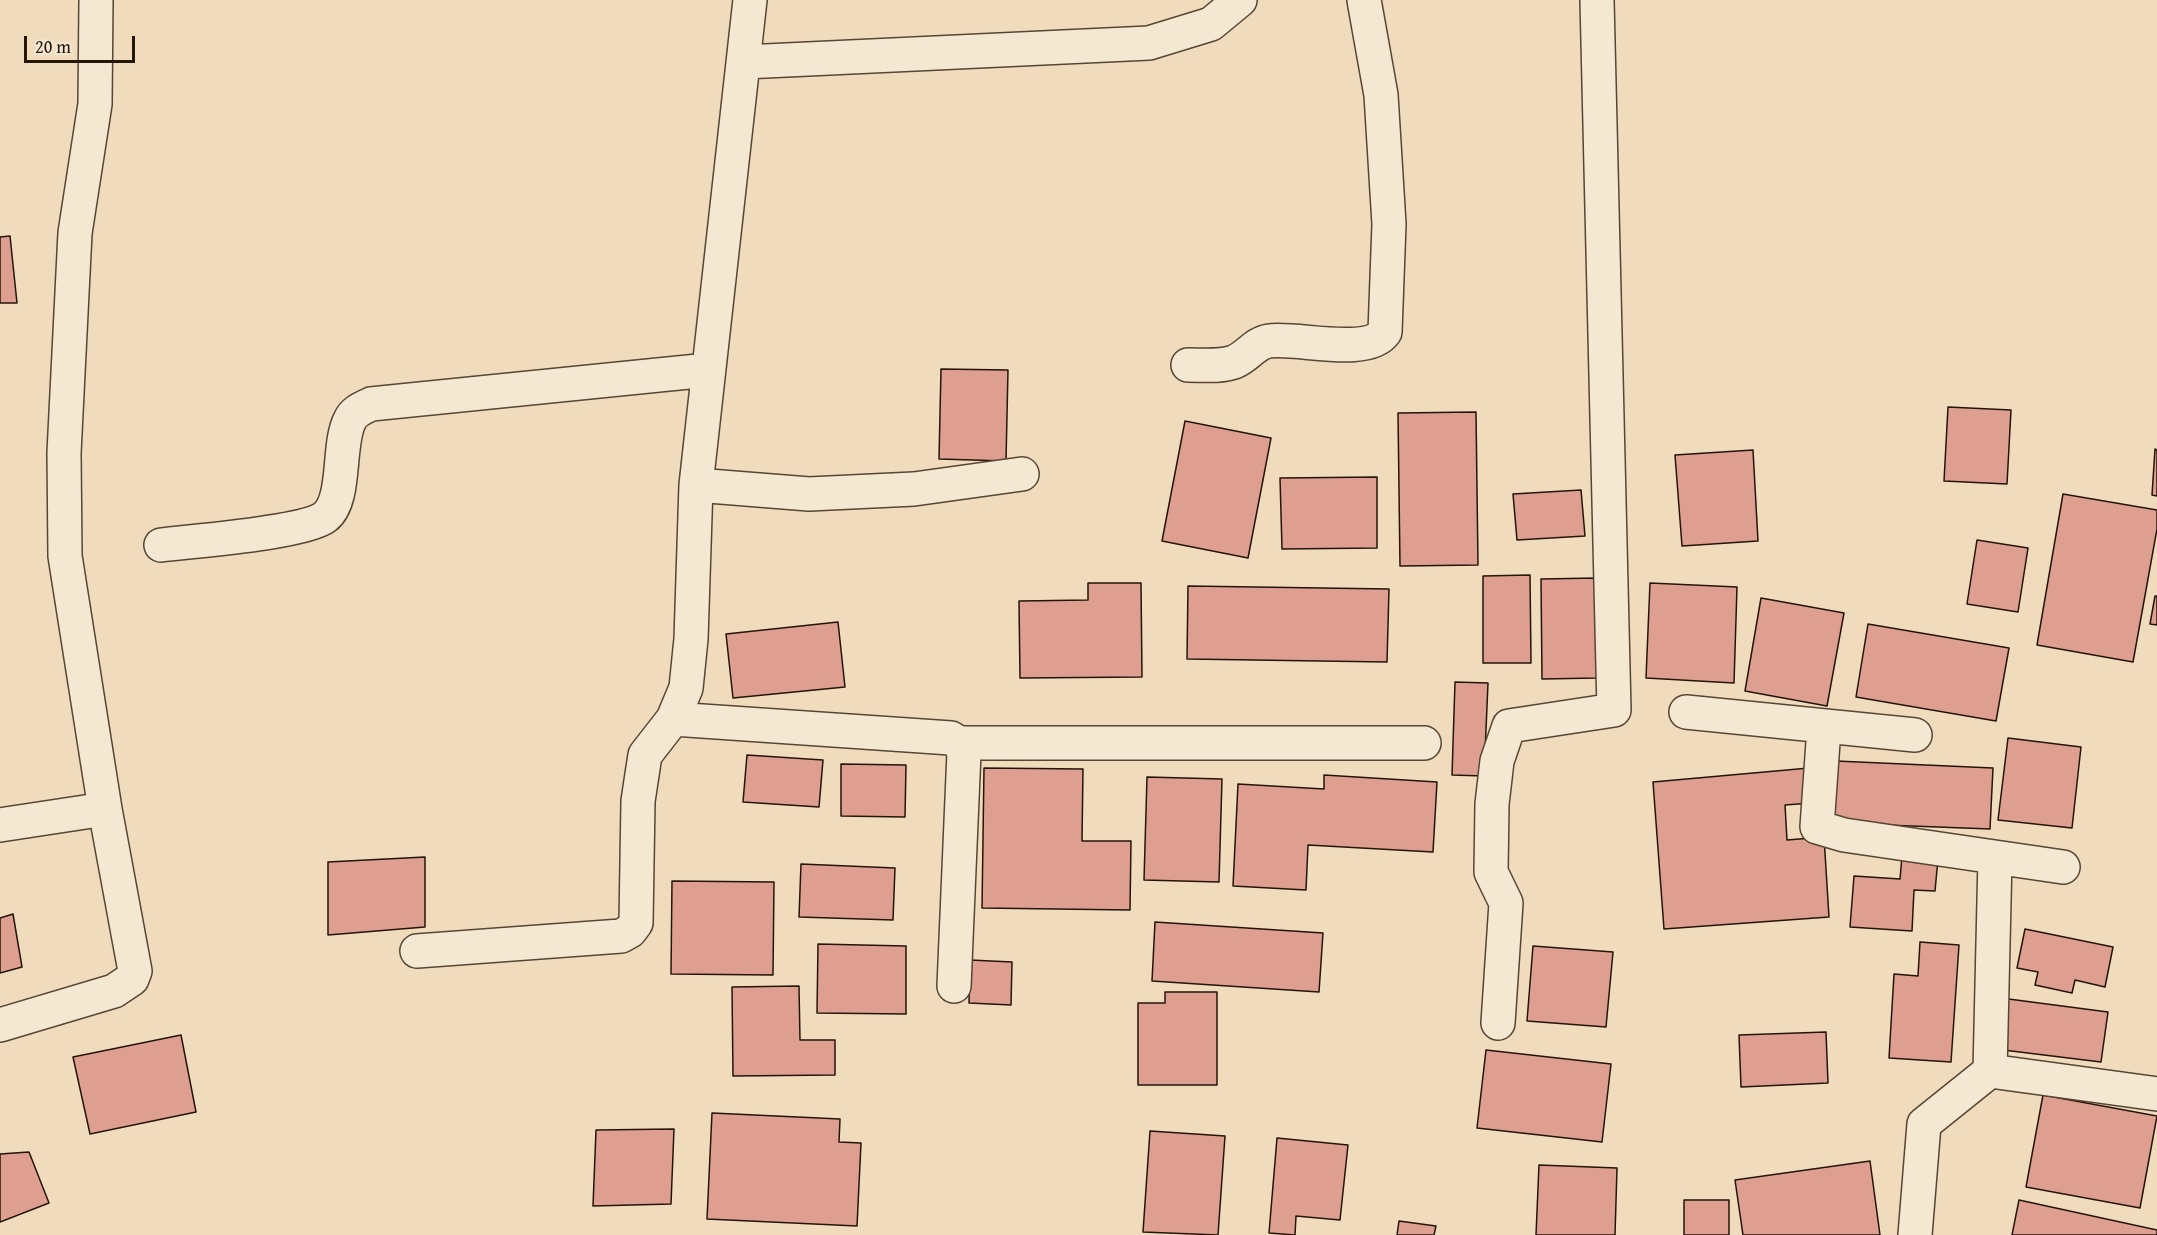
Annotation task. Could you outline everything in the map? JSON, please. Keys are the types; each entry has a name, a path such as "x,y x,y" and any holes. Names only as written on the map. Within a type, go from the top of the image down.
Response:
{"street":[{"path":"0,1025 114,991 132,980 135,970 105,809 65,556 64,453 75,233 95,104 96,0"},
{"path":"417,951 621,936 630,932 636,923 638,801 645,755 673,719 686,688 691,639 696,485 750,0"},
{"path":"744,62 1149,43 1210,24 1240,0"},
{"path":"1188,365 1222,365 1235,362 1269,341 1365,344 1381,339 1386,332 1389,224 1381,95 1364,0"},
{"path":"1498,1023 1506,903 1491,872 1492,804 1497,761 1509,726 1614,710 1597,0"},
{"path":"161,545 300,528 325,517 334,502 349,420 358,409 372,404 708,370"},
{"path":"696,485 809,494 914,489 1022,474"},
{"path":"1686,712 1824,728 1915,735"},
{"path":"673,719 951,738 960,743 1424,743"},
{"path":"1824,728 1817,827 1844,836 2063,867"},
{"path":"954,986 964,752 960,743"},
{"path":"0,825 105,809"},
{"path":"1990,1071 1995,858"},
{"path":"1915,1235 1924,1124 1990,1071 2157,1094"}],"building":[{"path":"10,236 17,303 0,303 0,237"},
{"path":"941,369 1008,370 1006,461 939,459"},
{"path":"1948,407 2011,410 2007,484 1944,481"},
{"path":"1476,412 1478,565 1400,566 1398,413"},
{"path":"1185,421 1271,438 1248,558 1162,541"},
{"path":"2155,449 2157,450 2157,496 2152,495"},
{"path":"1753,450 1758,541 1682,546 1675,455"},
{"path":"1377,477 1377,548 1282,549 1280,478"},
{"path":"1581,490 1585,536 1517,540 1513,494"},
{"path":"2063,494 2157,510 2157,529 2133,662 2037,645"},
{"path":"1977,540 2028,548 2018,612 1967,604"},
{"path":"1530,575 1531,663 1483,663 1483,576"},
{"path":"1597,578 1598,678 1542,679 1541,579"},
{"path":"1088,583 1141,583 1142,677 1020,678 1019,601 1088,600"},
{"path":"1650,583 1737,587 1734,683 1646,678"},
{"path":"1188,586 1389,589 1387,662 1187,659"},
{"path":"2155,596 2157,596 2157,625 2150,624"},
{"path":"1761,598 1844,613 1827,706 1745,691"},
{"path":"838,622 845,687 733,698 726,634"},
{"path":"1868,624 2009,648 1996,721 1856,697"},
{"path":"1455,682 1488,683 1484,776 1452,775"},
{"path":"2008,738 2081,747 2072,828 1998,820"},
{"path":"747,755 823,760 819,807 743,802"},
{"path":"1836,761 1993,768 1990,829 1833,823"},
{"path":"841,764 906,765 905,817 841,816"},
{"path":"984,768 1083,769 1082,841 1131,841 1130,910 982,908"},
{"path":"1809,768 1811,803 1785,805 1787,840 1824,837 1829,917 1664,929 1653,782"},
{"path":"1324,775 1437,782 1433,852 1308,845 1306,890 1233,886 1238,784 1324,789"},
{"path":"1147,777 1222,779 1219,882 1144,880"},
{"path":"1902,856 1938,859 1935,891 1914,890 1912,931 1850,927 1854,876 1900,879"},
{"path":"425,857 425,927 328,935 328,862"},
{"path":"801,864 895,868 893,920 799,917"},
{"path":"672,881 774,882 773,975 671,974"},
{"path":"13,914 22,967 0,973 0,918"},
{"path":"1155,922 1323,933 1319,992 1152,981"},
{"path":"2025,929 2113,947 2105,987 2075,980 2072,993 2035,985 2038,972 2017,968"},
{"path":"1920,942 1959,945 1951,1062 1889,1058 1894,974 1918,976"},
{"path":"818,944 906,946 906,1014 817,1013"},
{"path":"1533,946 1613,952 1606,1027 1527,1021"},
{"path":"970,960 1012,962 1011,1005 969,1003"},
{"path":"799,986 800,1040 835,1040 835,1075 733,1076 732,987"},
{"path":"1165,992 1217,992 1217,1085 1138,1085 1138,1003 1165,1003"},
{"path":"2001,998 2108,1012 2101,1062 1995,1049"},
{"path":"1826,1032 1828,1083 1741,1087 1739,1035"},
{"path":"181,1035 196,1112 90,1134 73,1057"},
{"path":"1486,1050 1611,1064 1602,1142 1477,1128"},
{"path":"2043,1095 2157,1116 2140,1208 2026,1187"},
{"path":"712,1113 840,1119 839,1142 861,1143 857,1226 707,1219"},
{"path":"674,1129 671,1204 593,1206 596,1130"},
{"path":"1150,1131 1225,1136 1218,1235 1143,1232"},
{"path":"1277,1138 1348,1145 1340,1220 1296,1216 1295,1235 1269,1233"},
{"path":"29,1152 49,1203 0,1222 0,1154"},
{"path":"1870,1161 1880,1235 1743,1235 1735,1180"},
{"path":"1539,1165 1617,1168 1615,1235 1536,1235"},
{"path":"1684,1200 1729,1200 1729,1235 1684,1235"},
{"path":"2019,1200 2157,1230 2157,1235 2012,1235"},
{"path":"1399,1221 1436,1226 1434,1235 1397,1235"}]}
